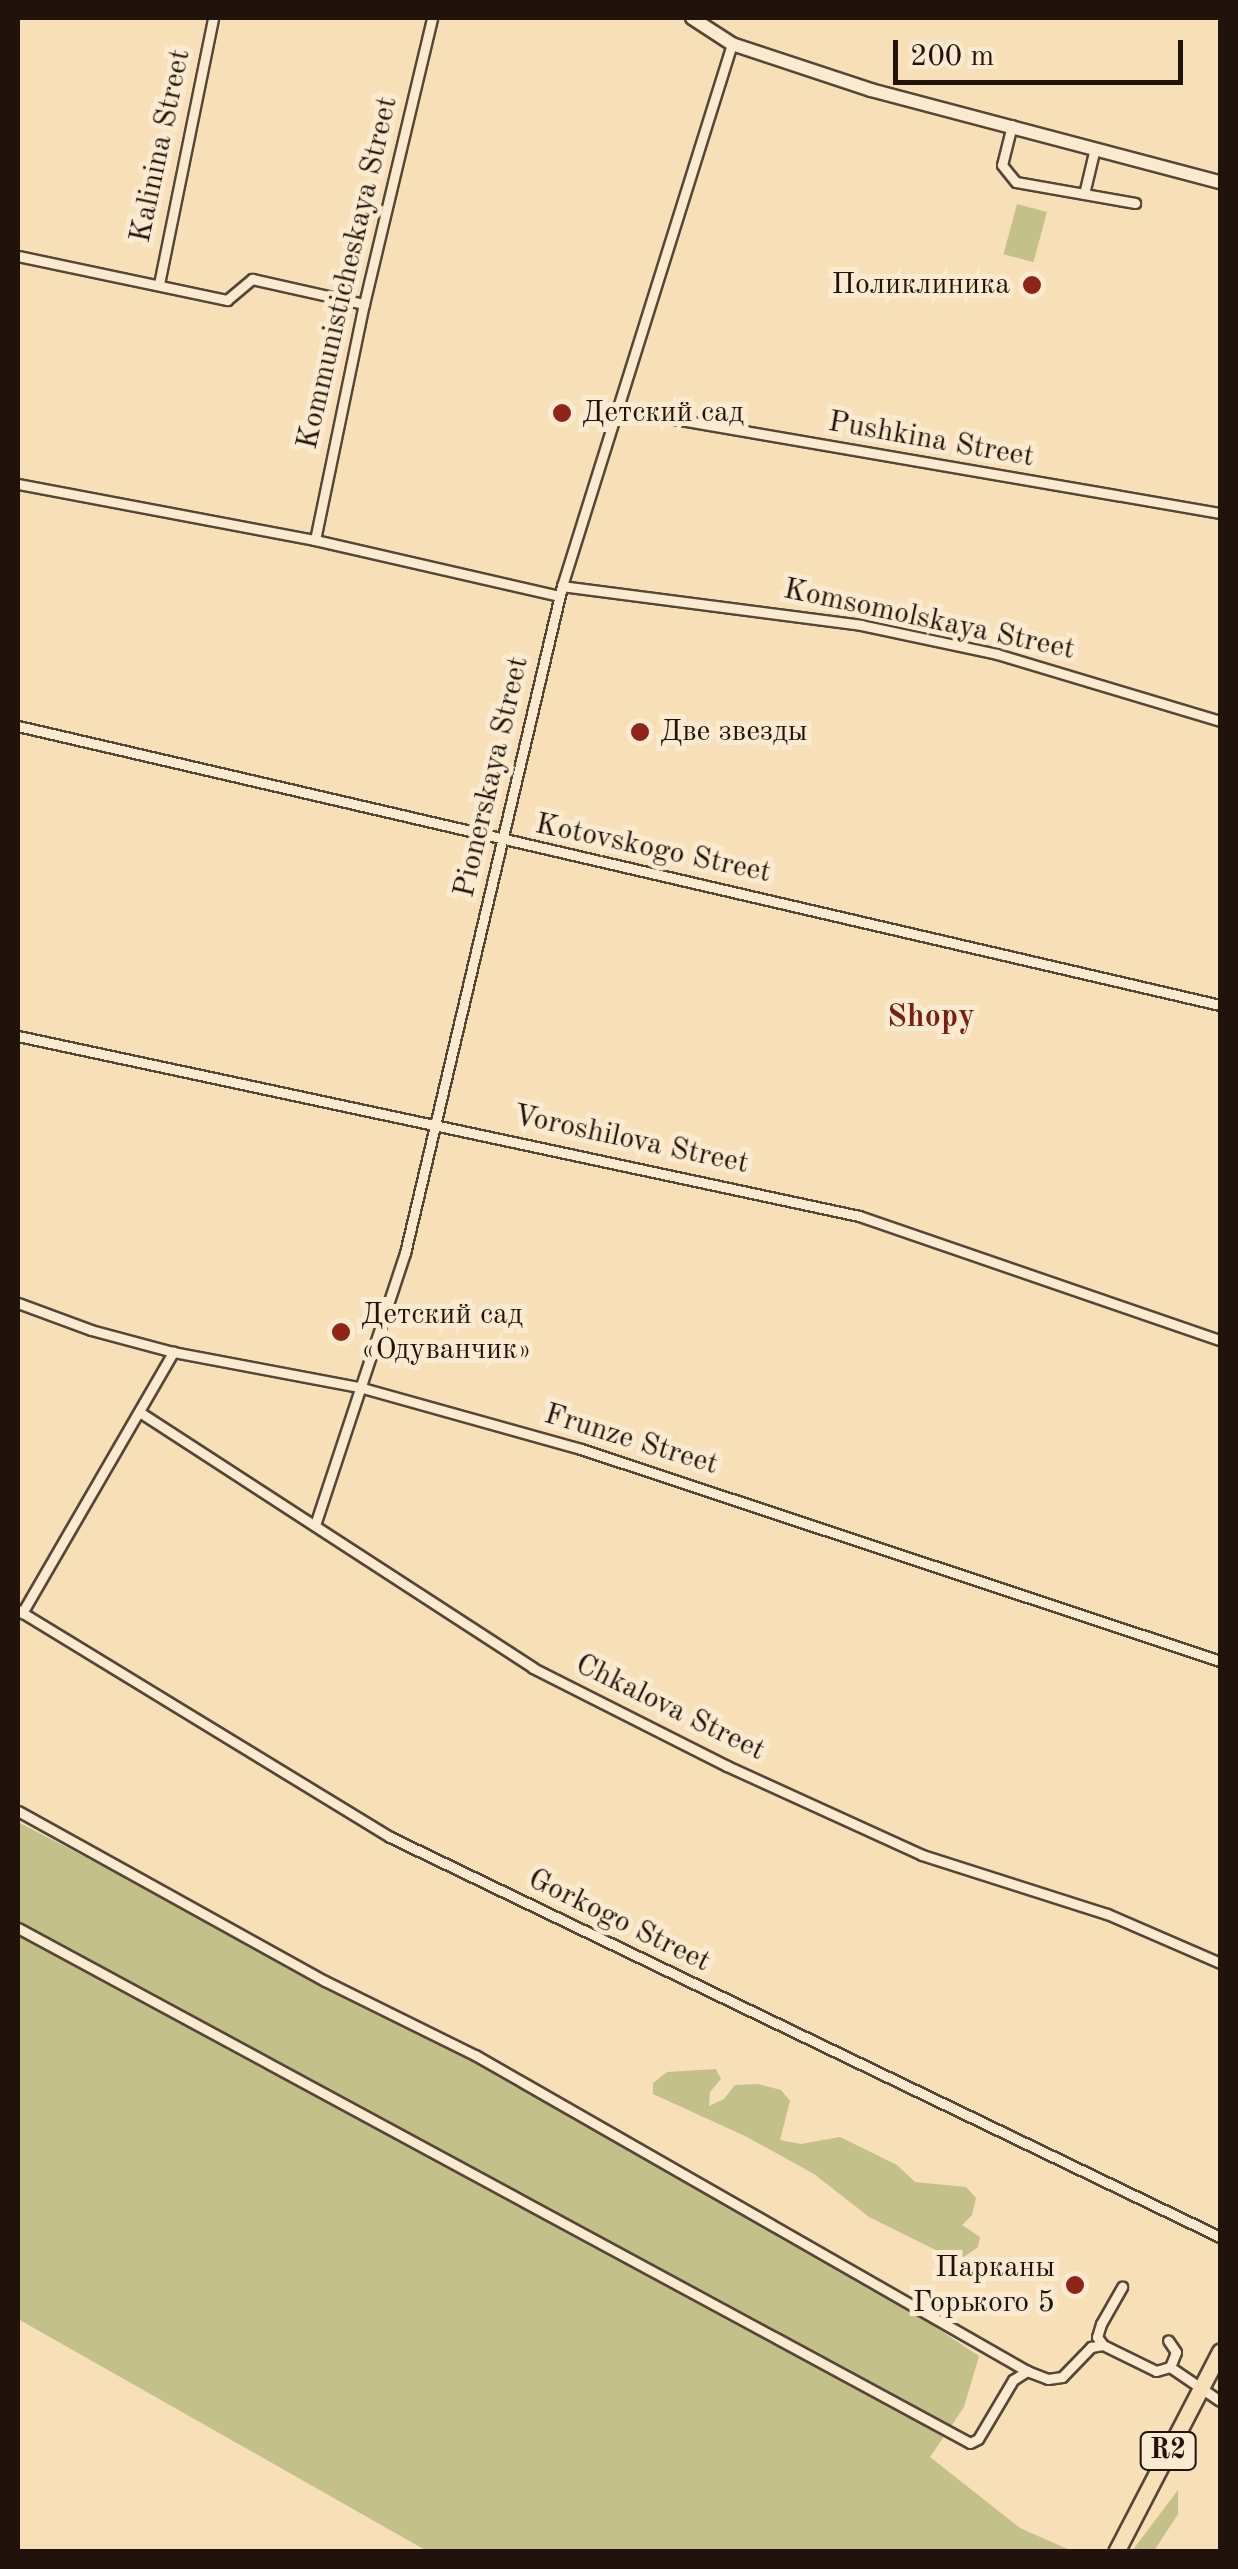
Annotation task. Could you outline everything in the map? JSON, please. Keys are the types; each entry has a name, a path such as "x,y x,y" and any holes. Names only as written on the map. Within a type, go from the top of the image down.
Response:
{"main road":[{"name":"R2","path":"1116,2552 1220,2351"}],"street":[{"name":"Kalinina Street","path":"158,284 213,18"},
{"name":"Kommunisticheskaya Street","path":"315,540 364,304 432,18"},
{"path":"692,18 732,44 871,90 1220,182"},
{"name":"Pionerskaya Street","path":"315,1525 405,1254 560,591 732,44"},
{"path":"1012,125 1002,165 1016,182 1136,203"},
{"path":"1084,194 1096,148"},
{"path":"18,256 228,300 252,279 364,304"},
{"path":"621,393 634,412"},
{"name":"Pushkina Street","path":"614,415 634,412 1220,513"},
{"name":"Komsomolskaya Street","path":"18,484 560,591 861,625 997,654 1220,722"},
{"name":"Kotovskogo Street","path":"18,726 501,842 1220,1005"},
{"name":"Voroshilova Street","path":"18,1036 859,1216 1220,1340"},
{"name":"Frunze Street","path":"18,1304 91,1330 173,1352 359,1387 792,1516 1220,1661"},
{"path":"20,1612 142,1412 173,1352"},
{"name":"Chkalova Street","path":"142,1412 533,1668 727,1766 922,1855 1106,1914 1220,1963"},
{"name":"Gorkogo Street","path":"20,1612 390,1837 1220,2237"},
{"path":"18,1811 245,1938 476,2054 1027,2371 1048,2379 1062,2377 1091,2347 1103,2346"},
{"path":"18,1928 902,2410 970,2443 978,2439 1013,2380 1027,2371"},
{"path":"1122,2288 1100,2324 1097,2338 1103,2346 1156,2372 1170,2367 1176,2352 1168,2340"},
{"path":"1170,2367 1220,2401"}],"shaded area":[{"path":"1017,204 1047,212 1033,262 1004,254"},
{"path":"18,1822 483,2064 908,2309 979,2356 964,2407 930,2457 1020,2528 1072,2551 427,2551 18,2319"},
{"path":"716,2069 721,2079 710,2092 709,2106 724,2099 735,2085 758,2084 781,2090 790,2101 780,2140 801,2144 840,2137 897,2165 915,2182 966,2187 976,2198 972,2215 962,2225 980,2237 978,2247 958,2261 869,2217 814,2174 745,2136 653,2094 653,2083 667,2072"},
{"path":"1178,2490 1178,2514 1154,2551 1132,2551"}],"place":[{"name":"Поликлиника","path":"1032,285"},
{"name":"Детский сад","path":"562,413"},
{"name":"Две звезды","path":"640,732"},
{"name":"Детский сад «Одуванчик»","path":"341,1332"},
{"name":"Парканы Горького 5","path":"1075,2285"}],"district":[{"name":"Shopy","path":"931,1018"}]}
